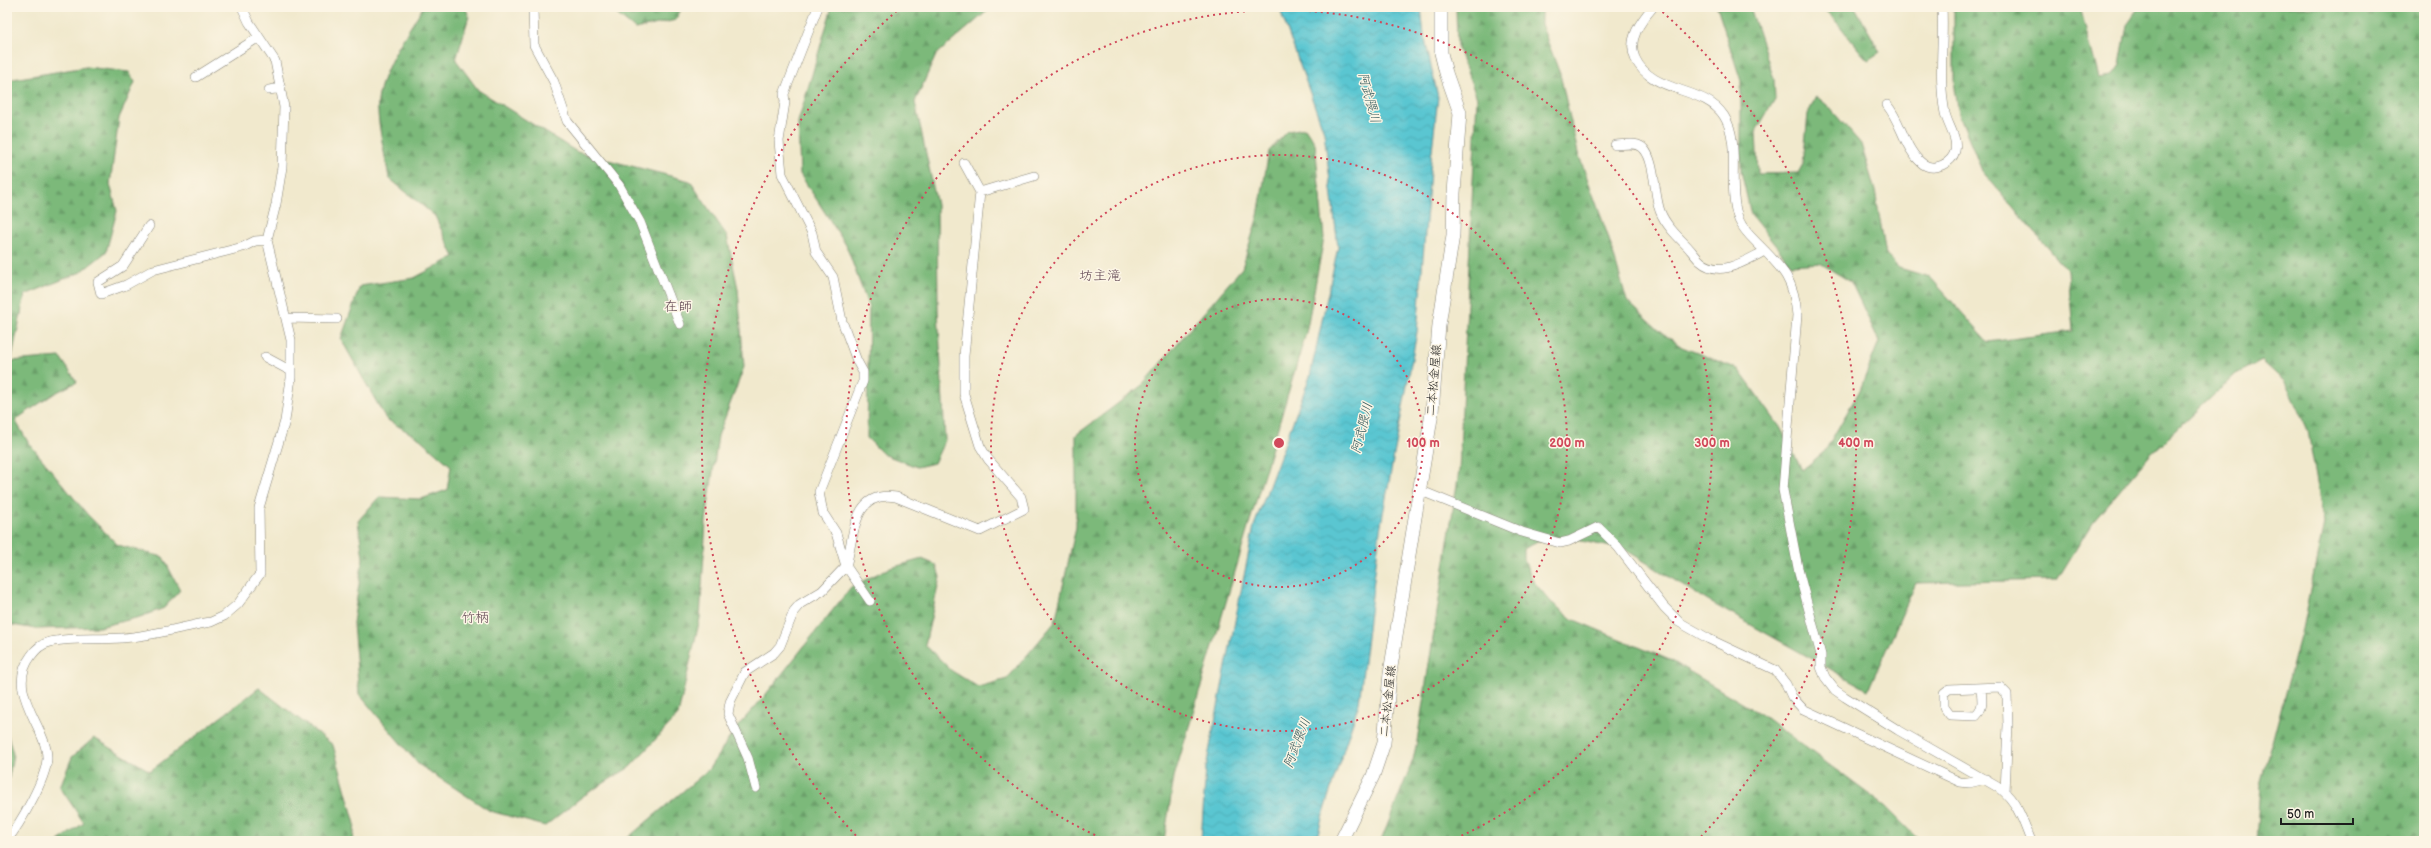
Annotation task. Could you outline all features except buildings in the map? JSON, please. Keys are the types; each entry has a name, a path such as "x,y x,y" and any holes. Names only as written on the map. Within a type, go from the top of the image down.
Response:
{"main road":[{"name":"二本松金屋線","path":"1341,841 1373,776 1384,744 1390,673 1432,412 1439,325 1453,235 1454,193 1460,113 1446,73 1441,53 1440,7"}],"street":[{"path":"7,840 24,814 39,785 47,759 44,745 26,704 23,682 27,662 36,649 49,642 122,638 211,622 224,616 238,604 260,574 260,508 285,421 290,397 292,340 267,240 276,204 282,167 284,107 275,61 242,7"},
{"path":"533,7 534,46 554,82 567,121 619,185 640,222 680,324"},
{"path":"818,7 784,94 785,102 779,154 782,174 789,191 812,233 816,252 833,277 842,321 857,361 863,372 860,394 854,404 819,492 822,513 836,533 846,566 870,601"},
{"path":"1653,7 1642,21 1633,40 1633,54 1638,63 1655,79 1709,101 1718,108 1724,116 1732,134 1733,197 1738,215 1745,230 1787,276 1793,287 1798,315 1783,490 1799,573 1822,655 1821,667 1835,690 1845,697 1960,767 1986,779 2005,792 2021,813 2031,841"},
{"path":"1887,105 1895,115 1906,143 1917,158 1925,165 1932,166 1945,164 1950,161 1955,150 1955,140 1945,114 1942,7"},
{"path":"196,77 259,36"},
{"path":"269,90 281,88"},
{"path":"1615,145 1639,144 1644,149 1649,158 1660,211 1674,232 1700,261 1709,266 1722,269 1733,266 1765,251"},
{"path":"756,788 748,758 728,714 730,702 745,672 774,653 780,646 794,611 800,604 822,591 846,566 854,523 861,511 872,499 884,495 896,497 980,531 1024,509 1021,497 988,458 980,446 964,394 964,356 980,192 964,163"},
{"path":"980,192 1034,176"},
{"path":"149,226 123,266 98,282 100,294 126,286 153,270 243,247 255,241 267,240"},
{"path":"287,318 337,319"},
{"path":"265,357 291,371"},
{"path":"1419,490 1522,532 1560,543 1570,541 1598,527 1618,547 1664,608 1679,622 1709,639 1774,670 1786,684 1792,697 1803,709 1960,782 1969,783 1986,779"},
{"path":"1981,688 1983,704 1976,716 1950,716 1944,707 1944,693 1949,689 2000,687 2007,694 2008,738 2005,792"}],"green space":[{"path":"423,7 465,7 469,16 456,60 478,90 577,152 690,181 727,236 738,289 744,367 718,436 706,521 700,618 678,715 630,767 583,796 545,826 490,811 418,764 359,694 353,623 363,558 358,521 379,497 421,499 447,490 451,466 420,439 386,419 341,339 360,286 414,278 454,257 435,216 389,178 378,118 378,101 384,76 402,40"},
{"path":"608,7 682,7 676,20 635,29"},
{"path":"832,7 992,7 936,55 915,102 937,205 938,310 945,440 934,463 917,467 883,454 867,438 869,308 846,245 800,174 798,122"},
{"path":"1456,7 1541,7 1541,24 1560,74 1578,153 1608,236 1627,301 1661,332 1682,347 1738,369 1780,427 1802,470 1825,451 1860,390 1879,341 1851,282 1820,263 1791,265 1751,215 1741,171 1741,81 1717,7 1750,7 1774,79 1775,99 1756,131 1758,174 1798,173 1803,164 1808,114 1816,96 1828,106 1861,144 1875,191 1886,255 1899,268 1930,277 1988,342 2073,331 2068,271 1982,171 1959,114 1954,81 1954,7 2080,7 2099,78 2112,76 2120,65 2127,25 2140,7 2424,7 2424,841 2257,841 2261,785 2302,629 2324,523 2308,431 2285,382 2262,361 2236,374 2150,455 2092,523 2057,580 1916,583 1868,690 1708,601 1626,550 1562,537 1537,541 1524,549 1524,560 1533,581 1551,602 1572,619 1672,661 1762,715 1886,807 1920,841 1381,841 1413,760 1459,471 1477,98 1457,46"},
{"path":"1821,7 1855,7 1880,52 1868,60 1834,19"},
{"path":"86,67 129,72 135,82 119,118 110,184 117,211 106,252 81,272 25,295 11,361 60,357 77,382 55,393 15,420 28,442 87,514 118,545 163,557 180,590 164,608 140,617 99,627 36,629 7,624 7,80"},
{"path":"1305,128 1315,143 1324,238 1306,333 1174,777 1164,841 624,841 708,770 737,727 763,698 851,587 887,569 922,559 936,565 940,577 925,645 952,671 978,687 1007,679 1055,622 1076,527 1076,435 1141,386 1242,268 1258,216 1269,151 1288,131"},
{"path":"259,688 333,745 355,824 353,841 58,841 84,823 60,787 72,757 94,738 150,771"},
{"path":"7,733 13,754 7,789"}],"water":[{"name":"阿武隈川","path":"1279,7 1421,7 1424,35 1438,97 1431,159 1417,332 1380,530 1359,703 1326,804 1316,841 1201,841 1206,767 1254,526 1310,376 1338,247 1324,132"}],"district":[{"name":"坊主滝","path":"1100,275"},
{"name":"在師","path":"678,306"},
{"name":"竹柄","path":"475,617"}]}
